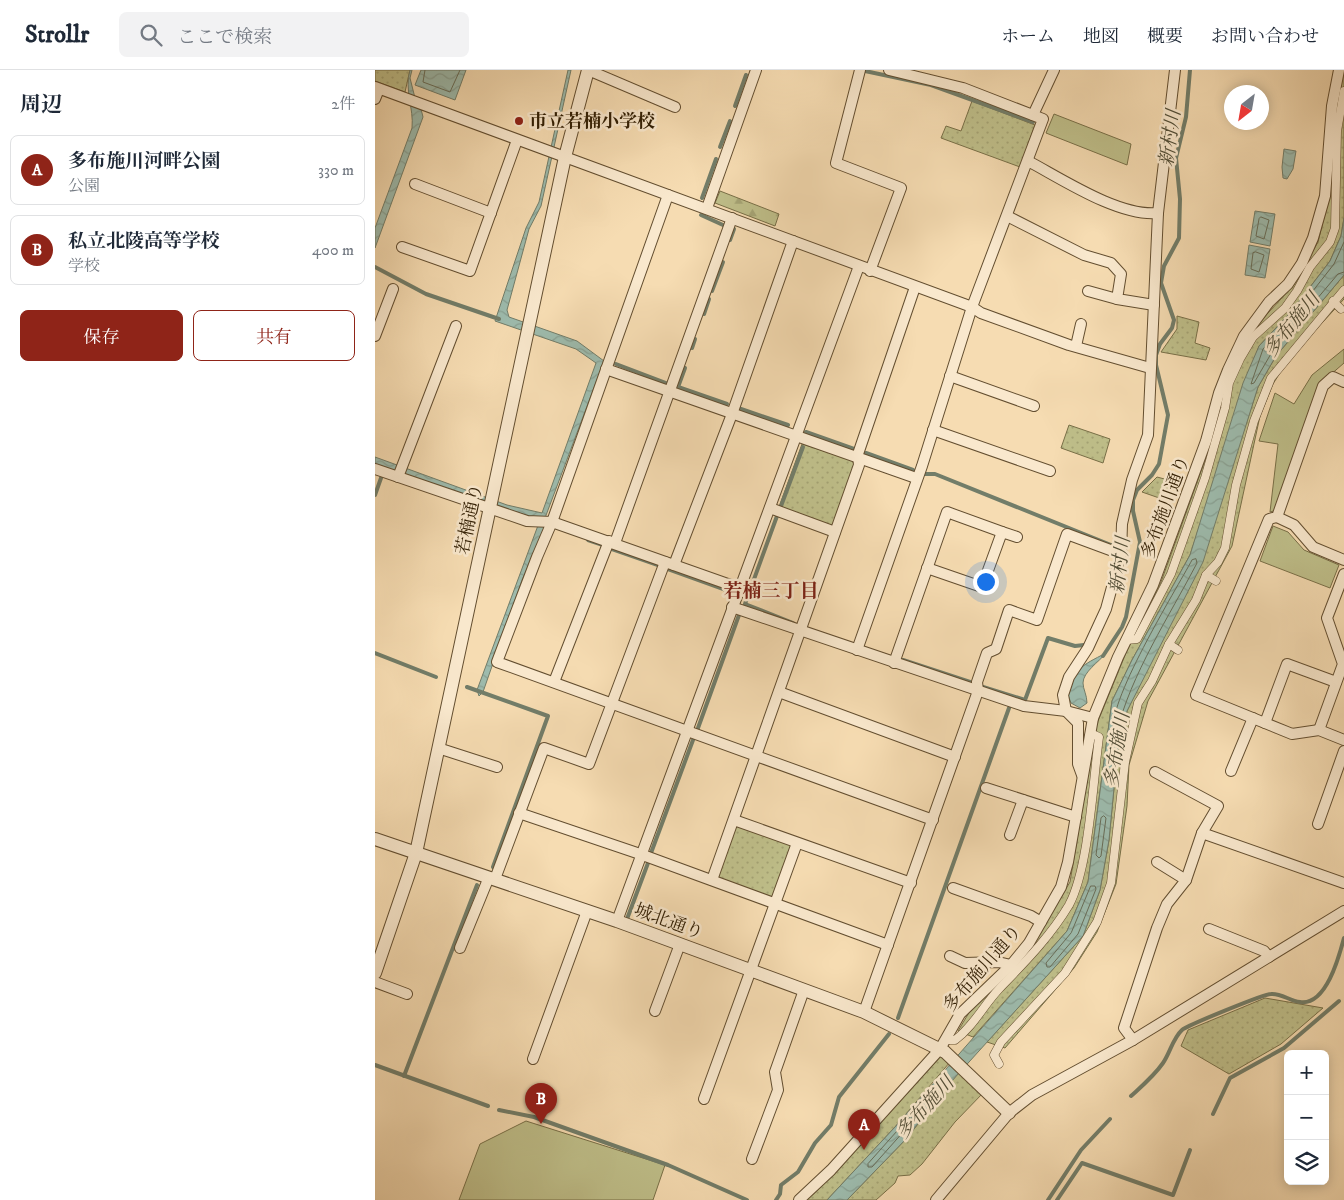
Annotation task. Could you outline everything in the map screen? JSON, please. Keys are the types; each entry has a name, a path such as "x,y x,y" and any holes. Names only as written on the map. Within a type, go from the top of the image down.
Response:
{"street":[{"path":"588,70 675,108"},
{"name":"若楠通り","path":"375,972 416,853 526,337 556,154 588,70"},
{"path":"707,208 756,70"},
{"path":"860,70 836,163 901,188 870,271"},
{"path":"1033,115 1054,70"},
{"path":"1083,777 1078,764 1078,723 1066,711 1063,695 1069,677 1088,648 1106,609 1121,554 1122,524 1132,480 1148,435 1158,213 1175,70"},
{"name":"多布施川通り","path":"799,1200 831,1170 943,1047 960,1014 1011,965 1029,943 1061,886 1069,862 1093,718 1126,640 1153,585 1206,441 1219,393 1244,336 1269,302 1288,284 1302,263 1313,238 1325,196 1341,87 1339,70"},
{"path":"857,650 933,430 972,306 1043,119 963,88 896,71"},
{"path":"1126,640 1137,639 1171,574 1208,469 1229,383 1240,359 1253,336 1285,308 1297,292 1310,267 1330,242 1335,228 1337,131 1341,87"},
{"path":"375,99 377,88 707,208 870,271 972,306 981,313 1076,346 1150,368"},
{"path":"402,247 470,271 517,140"},
{"path":"1028,161 1101,200 1149,214 1158,213"},
{"path":"415,184 491,212"},
{"path":"668,194 606,369 545,522 497,662 933,820"},
{"path":"1007,216 1083,254 1111,263 1121,274 1117,299"},
{"path":"554,682 612,542 732,218"},
{"path":"460,948 492,878 544,748 589,764 731,414 793,241"},
{"path":"617,921 686,729 859,266"},
{"path":"712,880 859,465 858,454 915,287"},
{"path":"375,336 393,288"},
{"path":"999,1064 994,1055 1001,1042 1054,985 1084,945 1097,922 1116,876 1127,773 1135,733 1138,703 1155,684 1169,644 1199,603 1206,576 1218,562 1225,548 1236,485 1254,421 1271,378 1344,290"},
{"path":"1088,291 1153,306"},
{"path":"1333,301 1341,309"},
{"path":"1076,346 1081,324"},
{"path":"399,477 456,326"},
{"path":"606,369 916,478"},
{"path":"950,376 1034,406"},
{"path":"1344,382 1333,378 1323,386 1277,516 1269,520 1196,695 1292,734 1319,730 1344,740"},
{"path":"933,430 1050,471"},
{"path":"375,469 489,509 545,522 612,542 739,588"},
{"path":"770,508 835,532"},
{"path":"893,663 947,512 1017,537"},
{"path":"1277,516 1294,525 1313,546 1344,560"},
{"path":"1178,517 1190,521"},
{"path":"1230,524 1240,525"},
{"path":"927,568 982,587 1002,532"},
{"path":"864,1012 978,691 977,682 987,652 996,649 1009,610 1037,620 1067,534 1121,554"},
{"path":"1319,730 1343,664 1327,618 1344,574"},
{"path":"1206,576 1216,581"},
{"path":"732,608 1024,706 1066,711 1093,718"},
{"path":"1169,644 1178,650"},
{"path":"1265,723 1287,664 1336,682"},
{"path":"779,692 955,757"},
{"path":"1231,772 1253,718"},
{"path":"943,1047 968,1031 980,1010 1028,960 1069,904 1079,878 1085,848 1098,746 1099,737 1090,733"},
{"path":"438,748 497,767"},
{"path":"1318,824 1344,751"},
{"path":"1133,1040 1124,1028 1157,928 1167,904 1186,880 1202,832 1218,806 1155,772"},
{"path":"986,788 1076,817"},
{"path":"1010,835 1023,800"},
{"path":"519,813 640,854 888,945"},
{"path":"734,820 911,883"},
{"path":"1202,832 1344,883"},
{"name":"城北通り","path":"375,838 617,921 864,1012 943,1047 1009,1113"},
{"path":"704,1099 797,843"},
{"path":"1157,862 1186,880"},
{"path":"953,888 1031,916 1050,932"},
{"path":"1055,897 1069,904"},
{"path":"533,1059 587,911"},
{"path":"936,1200 1009,1113 1032,1095 1133,1040 1344,911"},
{"path":"1209,929 1264,951 1269,957"},
{"path":"655,1011 680,944"},
{"path":"950,956 965,963 997,962 1011,965"},
{"path":"375,982 407,994"},
{"path":"752,1160 778,1090 775,1072 804,990"}],"green space":[{"path":"375,70 410,70 405,92 375,81"},
{"path":"1344,72 1344,218 1341,236 1330,261 1291,312 1259,346 1190,555 1132,660 1112,701 1088,882 1067,931 973,1037 958,1031 970,1011 1026,956 1070,882 1096,726 1126,653 1161,582 1212,441 1225,385 1255,327 1293,286 1318,242 1329,197 1338,96"},
{"path":"972,101 1035,125 1020,167 941,138 946,126 961,131"},
{"path":"1054,114 1131,144 1127,165 1046,133"},
{"path":"720,191 779,214 775,226 715,203"},
{"path":"1344,275 1344,299 1288,360 1273,384 1260,416 1232,546 1148,701 1129,765 1127,806 1116,884 1097,932 1074,968 1005,1048 987,1042 1083,936 1100,890 1109,840 1117,757 1127,711 1145,673 1243,433 1258,387 1276,356"},
{"path":"1177,316 1199,322 1195,343 1210,348 1206,360 1161,352 1177,329"},
{"path":"1344,349 1344,363 1321,383 1277,510 1270,512 1278,444 1259,441 1275,393 1294,404 1312,375"},
{"path":"1069,425 1110,439 1103,463 1061,448"},
{"path":"802,444 852,460 855,467 835,523 828,526 779,507"},
{"path":"1157,477 1172,481 1165,500 1142,492"},
{"path":"1273,526 1288,532 1304,550 1339,565 1330,588 1260,561"},
{"path":"737,824 793,845 773,899 717,879"},
{"path":"1265,998 1323,1008 1281,1044 1229,1074 1181,1046 1188,1030"},
{"path":"941,1056 950,1062 895,1127 827,1200 807,1200 834,1174"},
{"path":"959,1072 983,1093 955,1122 922,1164 910,1175 898,1176 895,1183 876,1200 847,1200 907,1138"},
{"path":"526,1121 665,1165 653,1200 459,1200 480,1144"}],"water":[{"path":"410,70 412,70 410,78 417,106 421,109 423,117 375,248 375,228 412,128 408,85"},
{"path":"421,70 466,70 455,100 415,85"},
{"path":"568,70 571,70 541,206 529,229 507,310 509,317 577,341 604,361 542,526 545,528 522,580 483,692 479,696 477,690 540,520 375,465 375,457 507,505 542,513 596,363 576,349 495,321 526,228 539,202"},
{"path":"1284,149 1296,151 1293,169 1287,179 1283,178"},
{"path":"1255,211 1275,214 1270,246 1250,242"},
{"name":"多布施川","path":"1344,218 1344,275 1276,356 1258,387 1203,562 1127,711 1117,757 1109,840 1100,890 1083,936 941,1093 907,1138 847,1200 827,1200 895,1127 1067,931 1088,882 1112,701 1132,660 1190,555 1243,383 1259,346 1291,312 1330,261 1341,236"},
{"path":"1249,245 1270,249 1265,278 1245,275"},
{"path":"1106,653 1088,671 1084,679 1083,685 1087,703 1080,708 1071,703 1068,695 1077,673 1085,665"}],"waterway":[{"name":"新村川","path":"1103,656 1122,627 1126,617 1140,542 1133,511 1133,500 1137,490 1152,475 1159,464 1168,415 1156,365 1156,355 1160,344 1172,328 1174,320 1161,283 1164,266 1179,238 1180,199 1176,158 1186,117 1190,70"},
{"path":"865,71 931,85 1033,122"},
{"path":"735,106 746,75"},
{"path":"720,147 730,121"},
{"path":"702,198 716,159"},
{"path":"701,215 723,225"},
{"path":"730,240 734,229"},
{"path":"712,291 723,262"},
{"path":"375,267 426,294 499,319"},
{"path":"704,314 709,299"},
{"path":"692,348 695,339"},
{"path":"616,364 666,383"},
{"path":"685,368 678,387 727,404"},
{"path":"741,409 788,425"},
{"path":"806,432 854,449"},
{"path":"781,506 803,447"},
{"path":"866,453 913,470"},
{"path":"925,474 935,474 1111,545 1117,545"},
{"path":"375,495 381,478"},
{"path":"777,516 745,604 793,623"},
{"path":"588,540 603,545"},
{"path":"612,549 658,565"},
{"path":"668,569 729,591"},
{"path":"698,728 739,615"},
{"path":"983,687 1025,700 1048,638 1075,646 1084,645"},
{"path":"375,653 436,677"},
{"path":"903,660 970,682"},
{"path":"467,687 548,716 493,867"},
{"path":"898,1018 1009,708"},
{"path":"651,853 693,740"},
{"path":"627,919 648,863"},
{"path":"404,1076 477,885"},
{"path":"1131,1096 1159,1068 1176,1037 1187,1027 1265,995 1278,995 1300,1002 1309,1001 1317,996 1330,979 1344,938"},
{"path":"1213,1114 1230,1078 1284,1048 1339,1001"},
{"path":"776,1200 780,1194 781,1185 798,1172 815,1143 831,1125 839,1097 889,1034"},
{"path":"375,1065 488,1106"},
{"path":"499,1110 534,1117 668,1165 747,1200"},
{"path":"1048,1200 1081,1150 1110,1119"},
{"path":"1057,1200 1082,1163 1173,1195 1190,1150"}],"place":[{"name":"市立若楠小学校","path":"519,121"},
{"name":"私立北陵高等学校","path":"541,1124"},
{"name":"多布施川河畔公園","path":"864,1150"}],"district":[{"name":"若楠三丁目","path":"771,590"}]}
